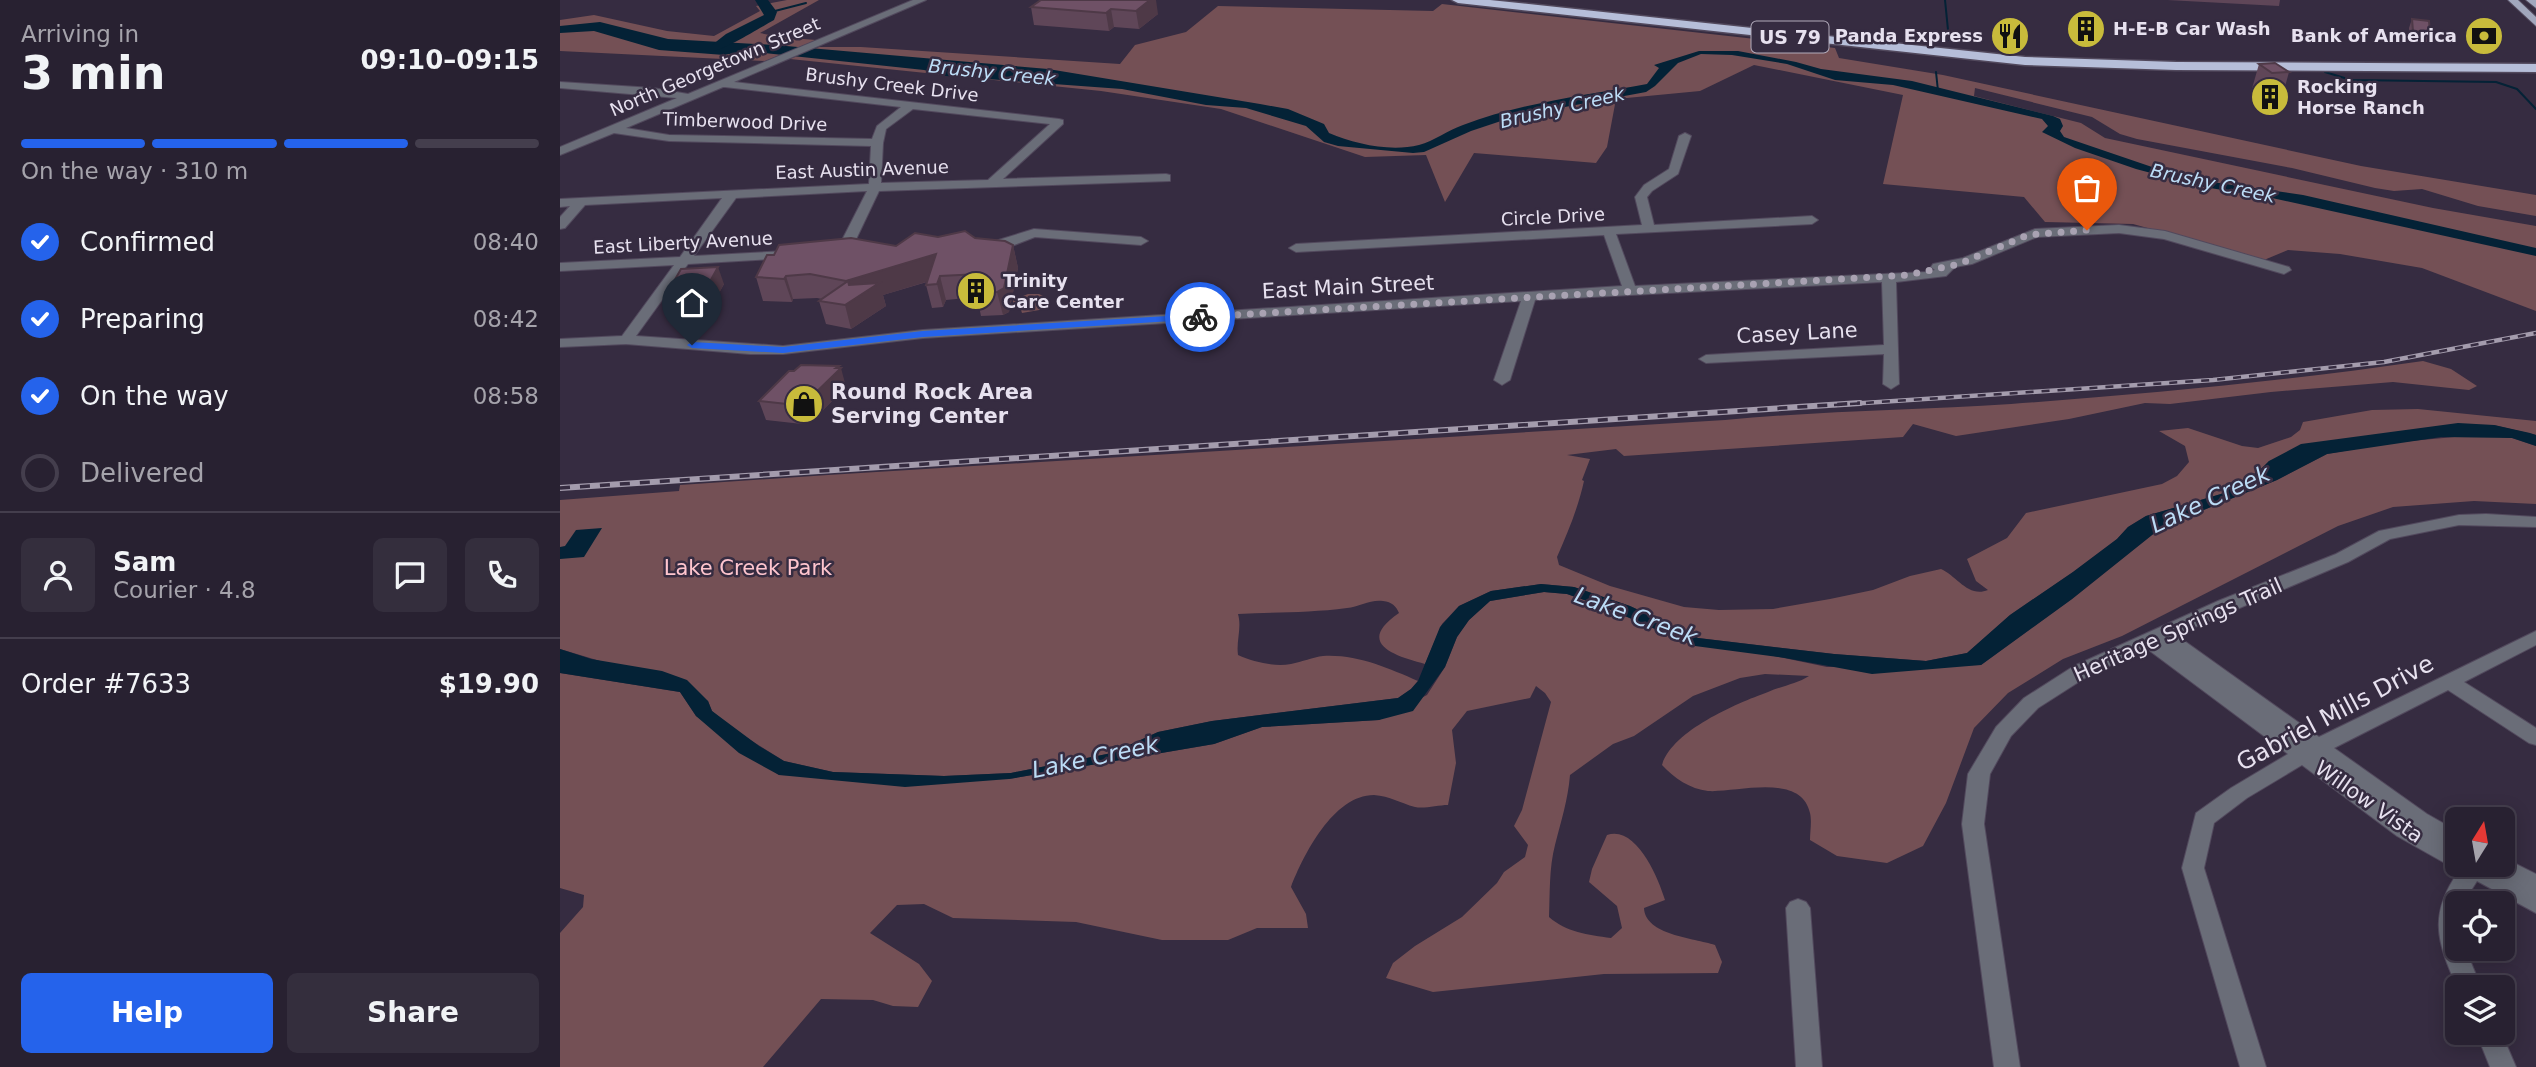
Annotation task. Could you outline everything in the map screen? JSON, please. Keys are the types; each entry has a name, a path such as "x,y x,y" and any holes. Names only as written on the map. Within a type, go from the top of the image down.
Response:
{"highway":[{"name":"US 79","path":"1458,0 1865,45 2072,63 2536,68"},
{"name":"US 79","path":"1998,57 2536,57"},
{"path":"2222,66 2223,62 2232,60 2313,60 2318,57"}],"main road":[{"path":"2513,0 2536,23"},
{"path":"2521,0 2536,8"},
{"path":"2530,0 2536,8"}],"street":[{"name":"North Georgetown Street","path":"560,151 921,0"},
{"name":"Brushy Creek Drive","path":"722,83 1059,122 992,183"},
{"path":"560,85 689,97"},
{"path":"560,97 586,87"},
{"path":"843,252 875,187 878,133 885,122 911,105"},
{"name":"Timberwood Drive","path":"613,128 669,138 877,143"},
{"path":"560,135 584,141"},
{"path":"1650,229 1645,220 1641,197 1648,188 1674,171 1685,136"},
{"name":"East Austin Avenue","path":"560,203 875,187 1166,178"},
{"path":"626,340 732,194"},
{"path":"560,225 581,202"},
{"name":"Circle Drive","path":"1296,248 1812,220"},
{"name":"East Main Street","path":"560,343 626,340 783,350 923,334 1630,290 1926,276 2035,233 2119,229 2137,231 2284,270"},
{"path":"1609,232 1630,290"},
{"path":"977,246 1004,245 1034,233 1141,241"},
{"name":"East Liberty Avenue","path":"560,267 803,254"},
{"path":"1887,276 1891,288 1891,384"},
{"path":"1502,380 1529,298"},
{"name":"Casey Lane","path":"1706,359 1891,349"},
{"name":"Heritage Springs Trail","path":"2007,1067 1973,824 1979,774 2003,732 2031,703 2081,671 2225,605 2343,558 2385,535 2459,520 2536,522"},
{"name":"Gabriel Mills Drive","path":"2253,1067 2193,868 2204,819 2239,793 2309,751 2450,682 2528,638 2536,637"},
{"name":"Willow Vista","path":"2157,638 2309,751 2405,830 2445,852"},
{"path":"2450,682 2536,738"},
{"name":"Willow Vista","path":"2309,751 2445,834"},
{"path":"2515,873 2536,885"},
{"path":"2462,877 2452,901 2450,928 2453,951 2464,975"},
{"name":"Willow Vista","path":"2490,877 2536,904"},
{"path":"1798,908 1809,1067"},
{"path":"2494,1045 2503,1067"}],"green space":[{"path":"787,0 819,0 760,33 816,40 765,61 560,51 560,20 594,15 667,31 714,36 760,11 756,6"},
{"path":"1442,4 1835,48 1839,58 1943,75 2361,166 2536,195 2536,216 2478,206 2422,189 2394,191 2375,188 2292,168 2137,139 2120,134 2092,117 1975,88 1974,96 2081,123 2105,138 2433,208 2536,226 2536,311 2422,268 2340,254 2288,250 2264,260 2133,224 2045,222 2024,197 1883,184 1903,95 1754,65 1700,91 1616,99 1607,147 1596,163 1474,153 1445,202 1426,155 1365,157 1221,109 1101,91 790,59 819,47 861,47 1120,64 1135,45 1186,32 1218,6 1433,11"},
{"path":"1028,294 1039,294 1047,298 1045,309 1022,313 1020,307 1013,307 1013,300"},
{"name":"Lake Creek Park","path":"2423,361 2451,369 2477,386 2469,390 2393,382 2170,404 2145,403 2069,419 1956,436 1913,424 1903,437 1624,456 1616,449 1567,455 1590,459 1582,480 1584,481 1576,510 1557,557 1559,565 1610,586 1684,607 1719,610 1773,609 1873,590 1910,576 1941,569 1969,589 1981,592 1988,590 1976,581 1967,559 2007,538 2026,513 2162,484 2177,476 2189,462 2185,446 2159,431 2188,428 2242,446 2258,448 2291,437 2300,430 2303,422 2372,410 2418,409 2536,421 2536,435 2494,425 2269,461 2259,471 2221,494 2146,516 2128,527 2117,539 2073,572 2010,615 1967,653 1926,661 1834,654 1698,638 1630,606 1574,587 1541,584 1491,591 1459,606 1442,624 1425,664 1402,657 1384,647 1380,632 1386,623 1399,613 1397,608 1386,602 1374,601 1333,610 1238,614 1238,655 1244,658 1278,665 1323,656 1348,657 1384,667 1418,681 1398,698 1212,721 1158,732 1112,753 1011,773 944,776 833,772 784,761 736,731 712,711 708,701 610,664 560,649 560,500 679,491 680,485 828,475 2011,404 2217,386"},
{"path":"2476,435 2512,438 2536,446 2536,504 2474,501 2393,507 2338,526 2122,636 2063,659 2008,693 1974,728 1946,803 1923,846 1887,863 1837,856 1810,840 1810,813 1804,800 1794,793 1766,787 1701,790 1683,782 1662,765 1678,741 1706,720 1809,676 1765,674 1740,678 1693,696 1634,736 1613,744 1570,775 1552,863 1549,917 1570,929 1602,937 1611,938 1622,928 1617,906 1589,882 1607,835 1618,834 1636,845 1644,855 1662,890 1665,900 1644,908 1646,917 1661,930 1715,945 1722,962 1718,973 1604,974 1433,992 1386,978 1393,963 1462,917 1497,883 1504,872 1525,857 1528,845 1514,826 1522,810 1551,702 1536,686 1530,698 1467,711 1452,730 1456,763 1448,805 1419,807 1374,795 1345,805 1333,816 1312,844 1291,887 1306,914 1308,928 1257,928 1228,940 1162,940 1076,922 953,918 924,904 897,905 870,933 919,964 932,981 918,1007 893,1006 873,1000 821,999 763,1067 560,1067 560,933 583,907 584,895 560,888 560,673 680,692 696,716 779,775 1009,779 1214,744 1262,727 1379,720 1427,695 1445,667 1457,637 1469,620 1490,601 1544,592 1567,594 1664,633 1827,667 1981,665 2072,599 2162,527 2277,480 2327,454 2389,443"}],"water":[{"name":"Brushy Creek","path":"600,22 668,39 775,45 1048,69 1288,109 1324,124 1329,133 1339,137 1373,146 1396,148 1419,145 1457,127 1508,111 1647,84 1659,68 1654,65 1699,51 1738,51 1821,69 1912,81 2053,116 2060,119 2063,126 2060,131 2064,137 2152,167 2212,182 2303,195 2536,248 2536,256 2272,198 2204,187 2136,169 2075,148 2042,132 2048,126 2042,119 1893,85 1835,80 1787,64 1732,55 1701,54 1678,63 1646,92 1516,116 1471,131 1424,152 1413,153 1338,146 1324,142 1306,126 1246,108 1206,105 1122,89 946,76 924,70 745,51 724,55 659,50 594,31 560,33 560,26"},
{"name":"Lake Creek","path":"2458,423 2494,425 2530,433 2536,435 2536,446 2512,438 2441,437 2327,454 2277,480 2162,527 2072,599 1981,665 1872,674 1785,658 1695,646 1604,607 1567,594 1544,592 1490,601 1469,620 1457,637 1445,667 1413,711 1379,720 1262,727 1214,744 1009,779 905,787 779,775 739,753 696,716 680,692 560,673 560,649 591,659 662,671 687,680 708,701 712,711 784,761 833,772 944,776 1011,773 1112,753 1158,732 1212,721 1398,698 1418,681 1440,627 1459,606 1491,591 1541,584 1574,587 1630,606 1698,638 1834,654 1926,661 1967,653 2010,615 2073,572 2117,539 2128,527 2146,516 2221,494 2259,471 2269,461 2301,444"},
{"path":"602,528 584,557 560,559 560,547 565,546 576,530"}],"building":[{"path":"1041,0 1150,0 1136,11 1111,9 1106,13 1031,7"},
{"path":"2412,19 2429,21 2430,33 2413,31"},
{"path":"2079,23 2094,23 2101,36 2086,36"},
{"path":"2275,63 2289,72 2272,73 2259,64"},
{"path":"965,231 975,238 1005,241 1013,245 1004,288 997,292 976,293 979,274 940,276 937,284 926,285 936,254 846,281 810,274 786,276 784,279 756,277 767,255 774,255 779,245 851,238 896,246 915,233 938,237"},
{"path":"718,267 707,287 702,287 699,294 665,297 681,269"},
{"path":"848,281 849,285 879,283 845,305 819,301"},
{"path":"801,365 841,368 806,402 796,405 759,401 789,371 794,371"}],"waterway":[{"path":"717,48 731,37 770,17 771,12 761,0"},
{"path":"1945,0 1949,40"},
{"path":"771,12 806,3"},
{"path":"1936,72 1938,91"},
{"path":"2325,72 2351,80 2496,82 2517,89 2536,109"}],"railway":[{"path":"1834,405 2213,380 2384,362 2536,333"},
{"path":"560,488 1860,403"}],"way so far":[{"path":"1200,317 1908,275 1959,264 2028,235 2087,230"}],"place":[{"name":"H-E-B Car Wash","path":"2086,29"},
{"name":"Panda Express","path":"2010,36"},
{"name":"Bank of America","path":"2484,36"},
{"name":"Rocking Horse Ranch","path":"2270,97"},
{"name":"Trinity Care Center","path":"976,291"},
{"name":"Round Rock Area Serving Center","path":"804,404"}],"route":[{"path":"692,345 766,351 895,336 1200,317"}]}
